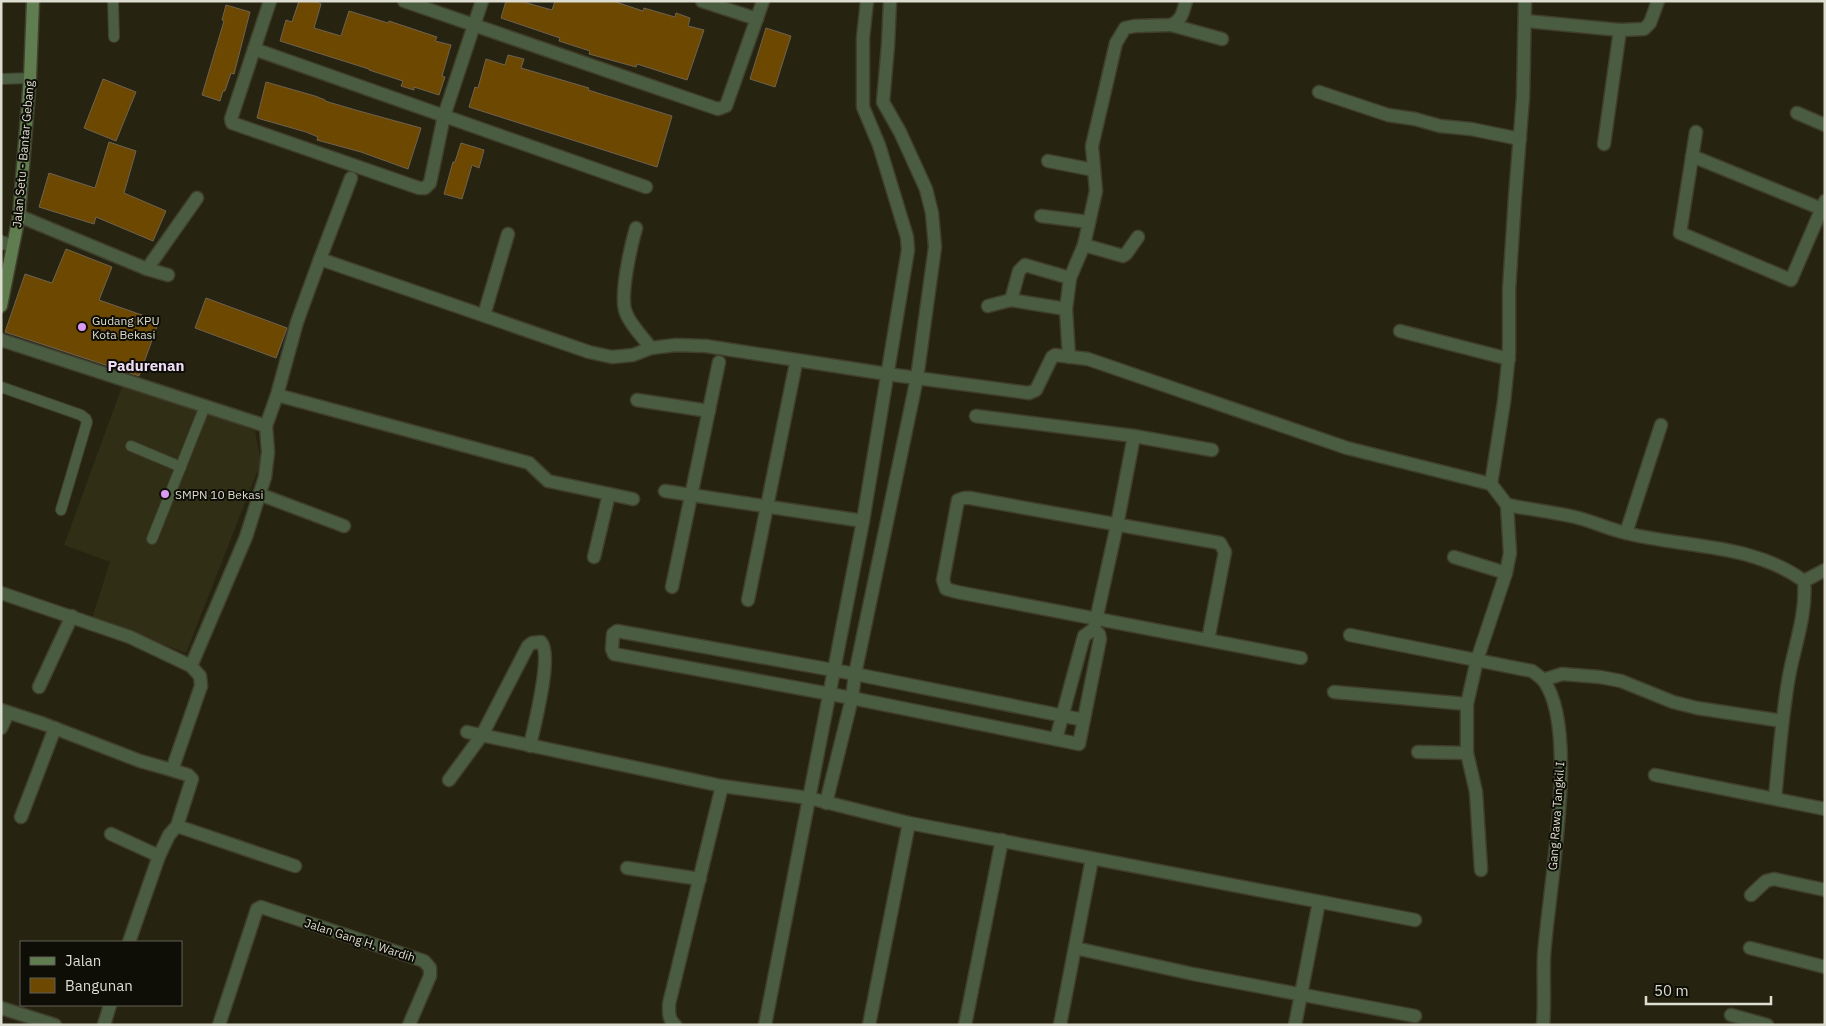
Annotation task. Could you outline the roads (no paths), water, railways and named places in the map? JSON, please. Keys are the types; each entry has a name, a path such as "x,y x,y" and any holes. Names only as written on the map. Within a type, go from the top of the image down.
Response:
{"main road":[{"name":"Jalan Setu - Bantar Gebang","path":"1,306 7,244 20,216 30,78 33,1"}],"street":[{"path":"270,1 231,119 232,123 419,188 425,188 430,183 444,116 482,1"},
{"path":"404,1 718,109 726,106 763,1"},
{"path":"702,1 757,19"},
{"path":"765,1025 863,521 908,250 907,237 879,145 863,107 863,38 867,1"},
{"path":"826,803 852,698 855,674 917,378 935,247 926,189 900,132 883,102 890,1"},
{"path":"1171,24 1181,19 1186,1"},
{"path":"1491,484 1509,359 1509,290 1514,198 1520,139 1526,21 1525,1"},
{"path":"1526,21 1620,30 1644,29 1650,23 1658,1"},
{"path":"1069,358 1066,309 1070,278 1084,245 1096,191 1092,146 1116,43 1125,28 1171,24 1222,39"},
{"path":"1604,144 1620,30"},
{"path":"254,49 646,187"},
{"path":"1319,92 1388,115 1440,126 1470,129 1520,139"},
{"path":"863,107 883,102"},
{"path":"1797,114 1825,125"},
{"path":"1692,156 1823,205 1792,280 1680,233 1692,156 1696,132"},
{"path":"1048,161 1094,170"},
{"path":"191,666 246,537 265,477 268,452 266,426 277,395 297,322 352,178"},
{"path":"147,269 197,198"},
{"path":"20,216 147,269 168,275"},
{"path":"1041,216 1089,222"},
{"path":"636,228 630,249 624,307 629,319 651,348"},
{"path":"484,315 508,234"},
{"path":"1084,245 1123,256 1138,237"},
{"path":"320,259 560,343 612,357 633,355 651,348 676,345 706,346 887,374 1029,393 1036,390 1052,357 1088,359 1347,448 1491,484 1507,505 1510,554 1506,573 1477,660 1467,704 1467,753 1476,792 1481,870"},
{"path":"1011,300 1019,271 1025,265 1070,278"},
{"path":"988,306 1011,300 1066,309"},
{"path":"1400,331 1509,359"},
{"path":"1,340 266,426"},
{"path":"672,586 719,362"},
{"path":"748,600 795,368"},
{"path":"277,395 529,463 548,482 633,499"},
{"path":"636,400 708,410"},
{"path":"976,416 1134,436 1212,450"},
{"path":"1626,533 1661,425"},
{"path":"1056,739 1084,636 1095,624 1134,436"},
{"path":"665,491 863,521"},
{"path":"260,494 344,526"},
{"path":"594,557 609,494"},
{"path":"1208,640 1225,552 1222,544 970,498 958,500 943,580 946,589 1095,624 1208,640 1301,658"},
{"path":"1507,505 1576,518 1626,533 1725,549 1768,562 1791,572 1804,581"},
{"path":"1454,557 1506,573"},
{"path":"1804,581 1825,570"},
{"path":"1775,798 1782,721 1794,649 1800,628 1805,595 1804,581"},
{"path":"1,593 72,616 130,638 191,666 200,676 201,686 172,770"},
{"path":"40,687 72,616"},
{"path":"1084,720 855,674 617,631 613,634 612,649 614,654 852,698 1079,744 1088,701 1100,639 1095,624"},
{"path":"1350,635 1552,676 1591,676 1622,681 1674,702 1697,708 1782,721"},
{"path":"449,780 482,735 528,646 532,643 541,642 545,647 544,674 530,746"},
{"name":"Gang Rawa Tangkil I","path":"1543,1025 1544,956 1560,789 1561,754 1556,715 1549,690 1552,676"},
{"path":"1334,692 1467,704"},
{"path":"1068,695 1088,701"},
{"path":"1,728 5,712 55,728 140,761 188,775 192,779 177,826 169,835 159,856 129,941"},
{"path":"22,817 55,728"},
{"path":"467,732 722,786 809,798 909,823 1415,920"},
{"path":"1418,752 1467,753"},
{"path":"1655,775 1825,809"},
{"path":"675,1025 671,1022 669,1015 669,1004 722,786"},
{"path":"869,1025 909,823"},
{"path":"177,826 295,866"},
{"path":"111,834 159,856"},
{"path":"966,1025 1002,840"},
{"path":"1060,1025 1092,858"},
{"path":"627,868 700,879"},
{"path":"1751,895 1766,881 1774,879 1825,890"},
{"path":"1295,1025 1319,902"},
{"name":"Jalan Gang H. Wardih","path":"219,1025 258,907 424,961 430,968 430,976 409,1025"},
{"path":"1075,948 1301,995 1415,1016"},
{"path":"1750,948 1825,967"},
{"path":"104,1025 110,1006"},
{"path":"1,1008 55,1025"},
{"path":"1731,1014 1767,1025"}],"lane":[{"path":"113,1 114,37"},
{"path":"1,79 30,78"},
{"path":"1,387 81,414 86,418 87,422 61,510"},
{"path":"152,539 205,406"},
{"path":"131,446 181,467"}],"place":[{"name":"Gudang KPU Kota Bekasi","path":"82,327"},
{"name":"SMPN 10 Bekasi","path":"165,494"}],"district":[{"name":"Padurenan","path":"146,365"}]}
